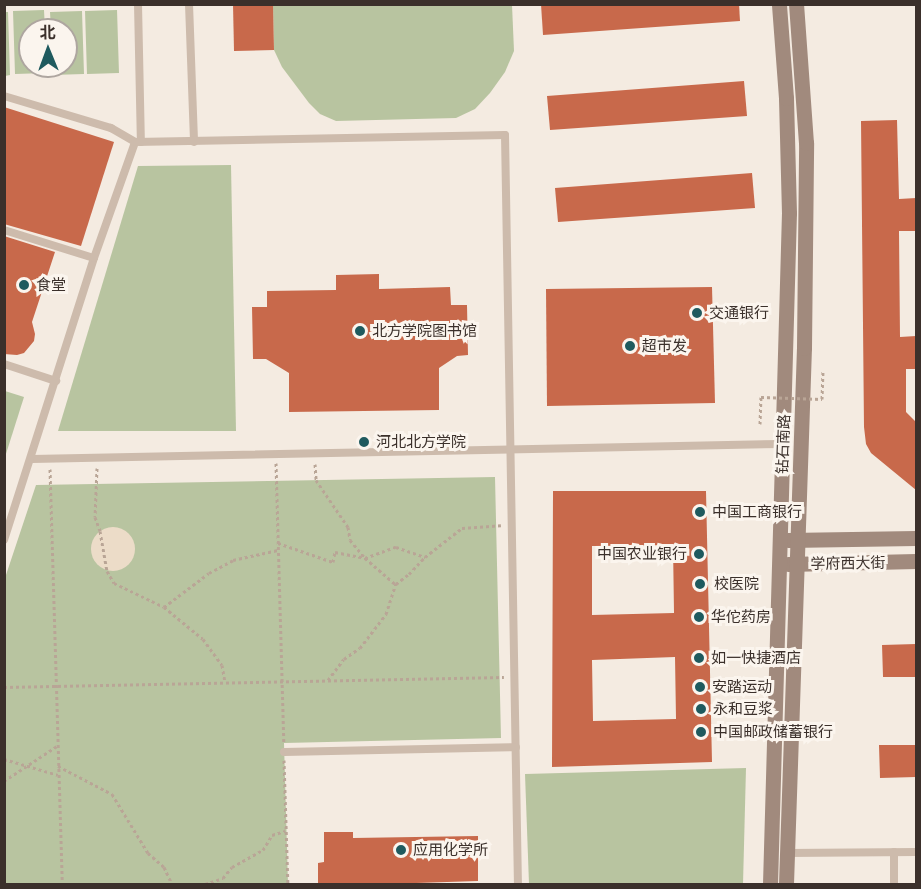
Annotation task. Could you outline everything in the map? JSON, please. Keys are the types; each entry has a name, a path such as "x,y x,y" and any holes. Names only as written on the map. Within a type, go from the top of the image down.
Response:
{"main road":[{"name":"钻石南路","path":"770,885 789,213 786,98 779,4"},
{"name":"钻石南路","path":"786,885 804,348 806,143 796,4"},
{"name":"学府西大街","path":"780,540 916,538"},
{"name":"学府西大街","path":"779,564 916,561"}],"lane":[{"path":"4,540 32,459 94,258 138,142 138,4"},
{"path":"189,4 194,142"},
{"path":"4,96 111,128 138,142 505,135 518,885"},
{"path":"4,230 94,258"},
{"path":"4,364 56,381"},
{"path":"32,459 782,444"},
{"path":"284,752 516,747"},
{"path":"894,852 894,885"},
{"path":"787,854 916,852"}],"path":[{"path":"760,424 761,397 822,399 823,371"},
{"path":"314,453 316,480 342,516 348,527 350,540 365,558 396,584"},
{"path":"276,454 288,885"},
{"path":"97,457 95,517 100,531 107,571 114,583 164,607 203,639 222,665 225,682"},
{"path":"50,458 62,885"},
{"path":"328,680 344,659 360,648 386,614 396,584 409,574 424,557 462,528 512,525"},
{"path":"278,543 333,562 335,552 365,558 396,547 424,557"},
{"path":"164,607 209,573 233,560 279,550"},
{"path":"4,687 515,676"},
{"path":"4,781 57,746"},
{"path":"4,759 58,775"},
{"path":"58,765 112,794 123,817 139,835 148,853 164,867 172,884 185,885"},
{"path":"205,885 223,878 232,867 263,850 272,835 286,831"}],"green space":[{"path":"273,5 512,5 514,51 505,72 490,93 475,109 456,118 336,121 320,114 309,103 282,67 274,50"},
{"path":"44,10 44,18 18,18 18,74 15,74 13,11"},
{"path":"117,10 119,73 87,74 85,11"},
{"path":"82,11 84,74 78,74 78,18 50,18 50,12"},
{"path":"5,12 8,12 10,75 5,76"},
{"path":"231,165 236,431 58,431 138,166"},
{"path":"4,391 24,397 5,457"},
{"path":"495,477 501,738 284,743 288,884 5,884 5,578 36,485"},
{"path":"746,768 743,884 529,884 525,774"}],"shaded area":[{"path":"113,527 129,533 135,549 129,565 113,571 97,565 91,549 97,533"}],"building":[{"path":"233,4 273,4 274,50 234,51"},
{"path":"541,4 739,4 740,21 543,35"},
{"path":"744,81 747,116 550,130 547,96"},
{"path":"4,107 114,142 81,246 4,224"},
{"path":"897,120 899,199 916,198 916,231 899,231 900,337 916,336 916,369 906,369 906,412 916,422 916,490 871,453 866,444 864,427 861,121"},
{"path":"752,173 755,208 558,222 555,188"},
{"name":"食堂","path":"4,236 55,252 32,322 34,341 24,353 17,355 4,354"},
{"path":"379,274 379,289 450,287 451,305 467,305 468,355 457,356 439,368 439,410 289,412 289,373 266,359 253,359 252,307 267,307 267,291 336,290 336,275"},
{"name":"超市发","path":"712,287 715,403 547,406 546,289"},
{"path":"553,491 706,491 712,762 552,767","holes":["673,545 674,613 592,615 592,546","675,657 676,719 593,721 592,660"]},
{"path":"916,644 916,677 883,677 882,645"},
{"path":"879,745 916,745 916,777 880,778"},
{"name":"应用化学所","path":"324,832 353,832 353,838 478,836 478,881 355,885 318,883 318,863 324,862"}],"place":[{"name":"食堂","path":"24,285"},
{"name":"交通银行","path":"697,313"},
{"name":"北方学院图书馆","path":"360,331"},
{"name":"超市发","path":"630,346"},
{"name":"河北北方学院","path":"364,442"},
{"name":"中国工商银行","path":"700,512"},
{"name":"中国农业银行","path":"699,554"},
{"name":"校医院","path":"700,584"},
{"name":"华佗药房","path":"699,617"},
{"name":"如一快捷酒店","path":"699,658"},
{"name":"安踏运动","path":"700,687"},
{"name":"永和豆浆","path":"701,709"},
{"name":"中国邮政储蓄银行","path":"701,732"},
{"name":"应用化学所","path":"401,850"}]}
